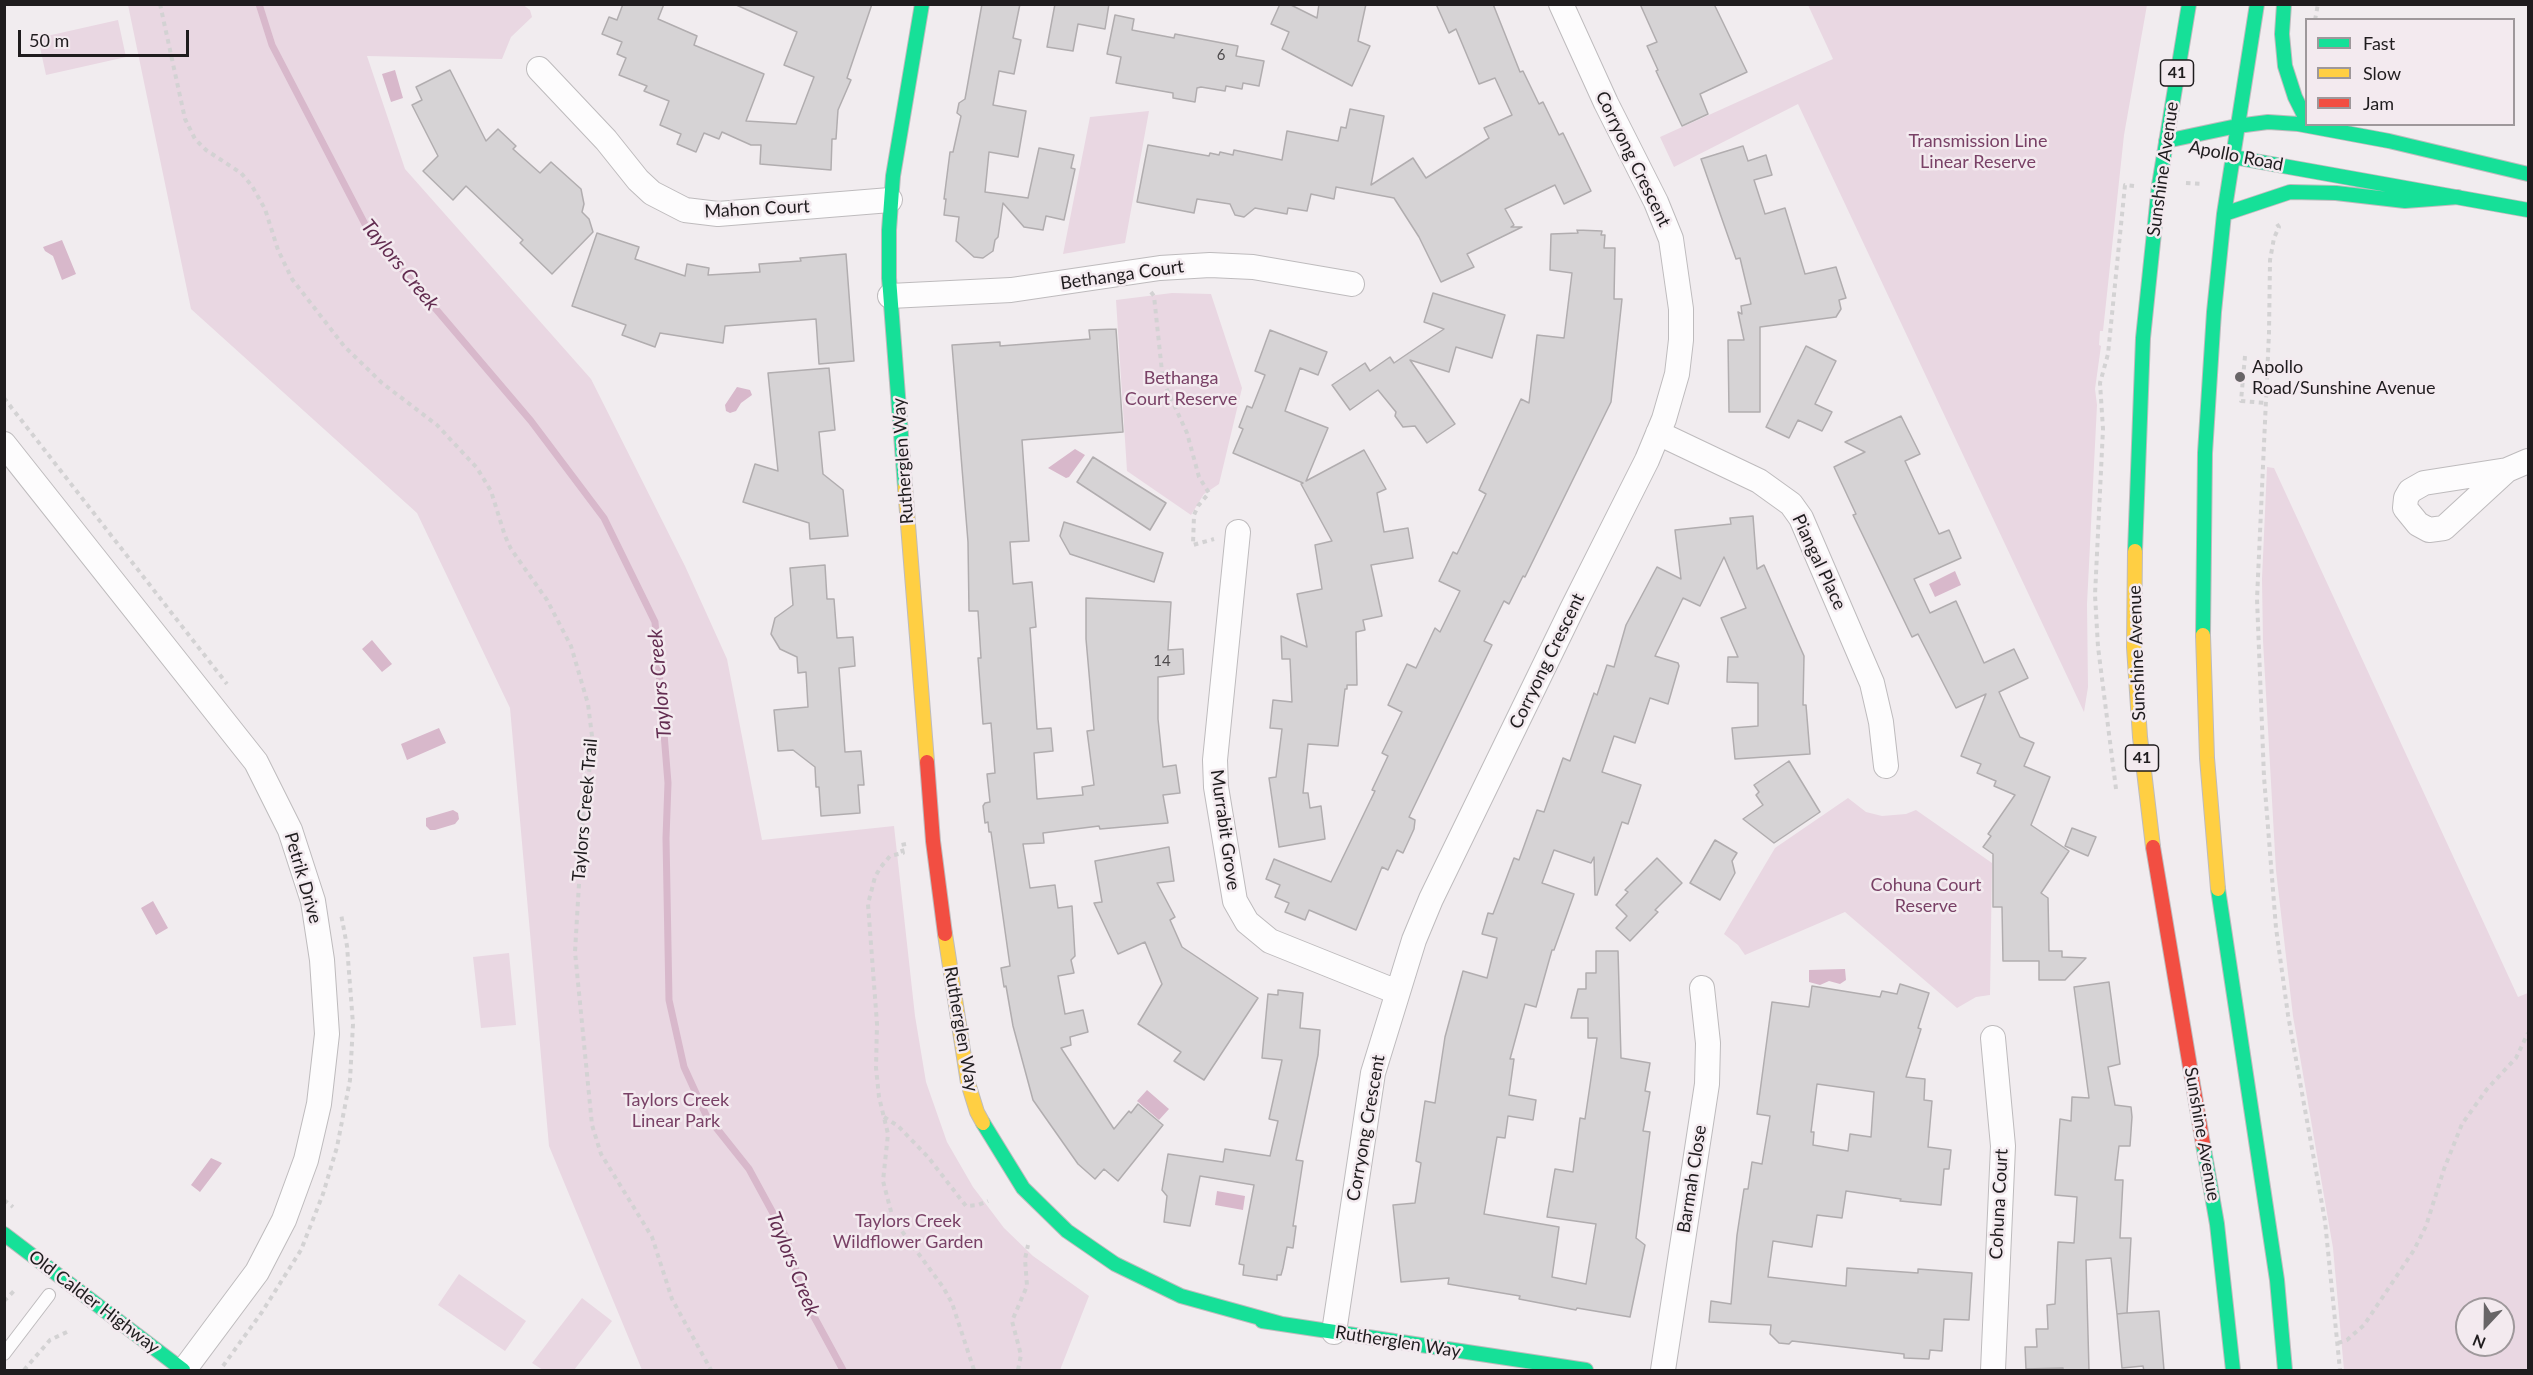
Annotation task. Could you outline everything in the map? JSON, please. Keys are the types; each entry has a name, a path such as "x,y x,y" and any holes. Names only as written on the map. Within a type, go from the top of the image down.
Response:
{"main road":[{"name":"Rutherglen Way","path":"922,4 897,141 890,200 889,255 933,841 968,1083 977,1112 1006,1164 1023,1188 1067,1231 1115,1264 1181,1296 1282,1324"},
{"name":"Sunshine Avenue","path":"2189,4 2166,141 2152,250 2138,430 2133,560 2136,679 2151,835 2217,1224 2228,1304 2233,1371"},
{"path":"2257,4 2237,126 2227,156 2210,363 2202,603 2207,758 2222,926 2266,1202 2277,1280 2285,1371"},
{"path":"2284,4 2282,33 2285,66 2295,97 2305,114"},
{"name":"Apollo Road","path":"2166,141 2237,126 2268,122 2305,123"},
{"name":"Apollo Road","path":"2323,126 2529,174"},
{"name":"Apollo Road","path":"2166,141 2200,149"},
{"name":"Apollo Road","path":"2227,156 2529,210"},
{"path":"2224,214 2290,192 2328,192 2405,201 2458,197"},
{"name":"Rutherglen Way","path":"941,994 943,920"},
{"name":"Old Calder Highway","path":"4,1234 184,1371"},
{"path":"49,1295 62,1278"},
{"name":"Rutherglen Way","path":"1176,1309 1586,1371"}],"street":[{"name":"Corryong Crescent","path":"1334,1332 1373,1073 1414,940 1431,899 1658,434 1677,374 1682,340 1681,309 1671,239 1656,202 1606,104 1561,4"},
{"name":"Mahon Court","path":"539,69 599,132 638,180 652,193 686,210 718,214 890,200"},
{"name":"Bethanga Court","path":"891,296 1011,290 1160,268 1210,265 1252,267 1352,284"},
{"name":"Piangal Place","path":"1658,434 1759,481 1791,504 1801,518 1872,684 1881,722 1886,766"},
{"name":"Petrik Drive","path":"4,444 256,762 290,830 313,901 322,960 327,1034 319,1104 306,1160 284,1220 256,1272 184,1371"},
{"name":"Murrabit Grove","path":"1238,532 1215,760 1216,787 1235,901 1247,922 1270,940 1397,992"},
{"name":"Barmah Close","path":"1663,1371 1707,1084 1708,1043 1702,988"},
{"name":"Cohuna Court","path":"1993,1371 2003,1146 1994,1038"}],"lane":[{"path":"4,1354 49,1295"}],"path":[{"name":"Taylors Creek Trail","path":"159,4 185,119 195,139 206,150 241,173 252,186 265,209 292,279 344,346 382,383 437,425 482,474 491,490 511,549 547,600 574,653 588,704 593,744 583,815 575,952 592,1125 607,1164 652,1237 672,1299 711,1371"},
{"path":"2279,226 2270,260 2257,599 2269,850 2288,1016 2324,1213 2340,1371"},
{"path":"1142,293 1153,292 1163,381 1187,433 1199,477 1209,493 1194,515 1193,545 1238,532"},
{"path":"2245,356 2241,401 2265,403"},
{"path":"4,398 229,687"},
{"path":"933,841 901,845 903,853 894,854 886,859 875,877 868,899 877,1024 876,1068 888,1143 883,1181 893,1219 943,1287 952,1303 974,1371"},
{"path":"223,1366 262,1312 301,1250 323,1194 337,1148 350,1080 353,1024 347,946 339,905"},
{"path":"2338,1343 2347,1340 2364,1324 2414,1250 2426,1226 2444,1169 2462,1124 2482,1095 2516,1058 2529,1033"},
{"path":"884,1117 898,1126 928,1157 966,1206 970,1207 988,1201"},
{"path":"1018,1371 1021,1355 1012,1321 1027,1286 1025,1259 1028,1245"},
{"path":"4,1301 16,1289"},
{"path":"24,1371 50,1340 69,1330"}],"green space":[{"name":"Taylors Creek Linear Park","path":"522,4 530,10 532,17 511,37 502,59 367,56 405,169 591,379 685,566 727,659 762,840 894,826 915,1016 926,1082 947,1142 973,1187 1004,1228 1033,1256 1089,1296 1060,1370 642,1370 549,1146 510,708 417,513 191,309 128,5"},
{"name":"Transmission Line Linear Reserve","path":"1808,5 2147,5 2124,135 2103,331 2100,331 2099,345 2101,346 2095,389 2097,405 2087,604 2088,687 2084,712 1798,104 1674,167 1660,137 1833,59"},
{"path":"118,20 126,57 46,75 38,38"},
{"path":"1149,111 1125,243 1063,254 1090,117"},
{"name":"Bethanga Court Reserve","path":"1172,293 1211,294 1242,388 1219,484 1204,494 1191,515 1127,471 1116,300"},
{"path":"2267,467 2274,468 2518,997 2528,993 2528,1370 2344,1370 2333,1248 2293,1016 2276,871 2263,641 2262,579"},
{"name":"Cohuna Court Reserve","path":"1848,798 1866,812 1882,816 1906,814 1916,810 1992,863 1990,995 1976,997 1957,1008 1845,912 1745,955 1738,945 1724,934 1775,848"},
{"path":"509,953 516,1025 481,1028 473,957"},
{"path":"459,1274 526,1321 505,1351 438,1305"},
{"path":"582,1298 612,1321 574,1370 543,1370 532,1363"}],"shaded area":[{"path":"395,70 403,98 391,102 382,74"},
{"path":"62,240 76,274 62,280 53,256 43,247"},
{"path":"737,387 750,390 752,395 741,403 736,411 730,413 726,411 725,405"},
{"path":"1075,449 1085,455 1069,477 1066,478 1048,468"},
{"path":"1955,571 1961,585 1935,597 1929,584"},
{"path":"372,640 392,664 382,672 362,649"},
{"path":"439,728 446,743 407,760 401,744"},
{"path":"453,810 458,813 459,819 455,824 435,830 430,830 426,826 426,818"},
{"path":"153,901 168,928 156,935 141,908"},
{"path":"1845,969 1846,980 1840,984 1829,981 1820,985 1809,982 1809,970"},
{"path":"1147,1090 1169,1109 1159,1120 1137,1101"},
{"path":"211,1158 222,1163 200,1192 191,1185"},
{"path":"1217,1191 1245,1196 1243,1210 1215,1205"}],"building":[{"path":"623,4 664,4 658,19 697,36 694,45 764,74 746,121 796,124 814,77 784,65 797,32 734,4 872,4 847,78 851,80 838,110 836,139 832,139 831,170 760,164 761,145 751,145 722,132 719,139 704,133 696,152 677,144 681,134 660,125 669,101 644,91 647,86 619,75 626,58 617,54 622,42 602,34 609,17 617,20"},
{"path":"982,4 1020,4 1013,38 1021,40 1014,74 999,71 993,105 1026,111 1018,157 989,152 985,192 1028,198 1039,148 1074,155 1071,168 1075,169 1064,220 1046,216 1043,230 1024,227 1003,203 998,237 995,240 993,251 983,258 974,257 956,241 959,217 944,215 950,152 953,152 961,116 957,113 959,103 965,99"},
{"path":"1055,4 1109,4 1105,29 1078,24 1073,51 1047,47"},
{"path":"1280,4 1289,4 1317,18 1319,4 1366,4 1358,41 1370,46 1352,86 1282,49 1289,32 1271,24"},
{"path":"1436,4 1493,4 1520,72 1523,71 1539,104 1543,102 1559,135 1563,133 1591,191 1564,204 1555,185 1505,209 1514,225 1511,227 1522,227 1467,254 1474,267 1441,282 1419,237 1394,198 1336,187 1334,199 1311,194 1307,211 1288,208 1287,214 1255,208 1244,217 1235,215 1230,204 1197,199 1194,213 1137,202 1148,145 1209,156 1210,153 1219,155 1220,152 1233,155 1234,150 1282,160 1287,131 1338,141 1341,127 1346,128 1350,109 1384,116 1371,185 1413,158 1426,178 1489,138 1484,128 1512,115 1495,78 1479,84 1456,29 1449,33"},
{"path":"1640,4 1714,4 1747,72 1700,94 1708,114 1682,126 1647,46 1657,42"},
{"path":"1115,15 1134,19 1132,30 1174,38 1175,34 1238,46 1236,56 1264,61 1259,86 1243,83 1242,89 1226,86 1225,91 1197,88 1195,102 1173,98 1173,93 1116,83 1121,57 1107,54"},
{"path":"450,70 486,141 498,129 516,146 513,149 540,173 551,162 581,189 584,204 582,212 589,219 593,232 552,274 520,243 523,240 466,186 453,200 423,171 438,156 412,105 422,100 416,87"},
{"path":"1743,146 1748,161 1766,155 1772,175 1754,180 1765,214 1785,208 1805,274 1836,267 1846,298 1839,300 1841,309 1836,317 1760,327 1760,412 1729,412 1728,340 1744,340 1738,312 1742,314 1741,306 1751,304 1740,258 1736,259 1701,159"},
{"path":"1577,230 1602,231 1601,235 1605,235 1604,248 1615,248 1614,299 1622,299 1611,402 1525,577 1523,576 1509,604 1504,601 1484,641 1492,645 1409,817 1415,820 1414,829 1403,853 1397,850 1388,870 1382,867 1356,930 1309,910 1305,920 1285,912 1289,903 1275,897 1280,885 1266,879 1274,859 1331,882 1375,791 1372,790 1388,756 1382,753 1402,712 1388,705 1407,664 1416,668 1435,628 1440,632 1460,591 1439,581 1453,552 1457,554 1486,494 1479,490 1521,399 1529,403 1537,335 1564,338 1572,273 1550,270 1551,234 1578,233"},
{"path":"597,233 639,247 635,259 685,276 687,264 709,268 708,275 760,272 759,264 801,261 800,258 846,254 854,361 819,364 816,319 725,326 723,343 660,333 655,347 622,335 626,325 572,306"},
{"path":"1433,293 1505,315 1492,358 1456,347 1449,372 1410,360 1455,424 1427,443 1415,426 1403,427 1395,416 1396,412 1378,390 1350,410 1332,385 1365,363 1370,371 1390,357 1394,363 1444,329 1424,322"},
{"path":"1116,329 1123,432 1022,440 1029,541 1010,542 1013,584 1032,582 1036,627 1030,628 1037,729 1051,728 1053,751 1034,753 1037,799 1083,795 1082,787 1094,785 1087,731 1094,730 1086,639 1086,598 1171,602 1168,650 1183,649 1184,674 1158,677 1158,719 1163,767 1176,765 1180,793 1163,795 1168,823 1100,829 1099,826 1043,833 1044,843 1023,844 1030,888 1055,885 1058,908 1072,906 1075,956 1071,960 1074,973 1058,976 1065,1014 1083,1010 1088,1032 1070,1037 1071,1045 1061,1048 1114,1129 1138,1104 1163,1125 1118,1181 1104,1169 1095,1179 1078,1164 1033,1100 1013,1026 1006,986 1004,987 1001,968 1010,966 991,832 989,832 988,822 985,823 983,806 990,802 987,774 995,773 991,723 983,724 978,658 981,658 978,611 969,611 968,542 952,345 1000,342 1000,346 1090,339 1089,330"},
{"path":"1270,330 1327,352 1318,375 1300,368 1285,411 1328,428 1306,481 1364,450 1386,489 1377,493 1384,532 1408,528 1413,558 1371,565 1382,616 1363,620 1365,630 1356,632 1357,685 1347,685 1345,689 1338,746 1308,744 1303,793 1308,793 1310,808 1321,806 1325,839 1279,847 1269,778 1276,777 1282,729 1270,728 1273,700 1292,702 1290,659 1282,659 1281,636 1307,647 1297,594 1322,589 1315,545 1332,541 1301,484 1303,483 1233,453 1243,429 1239,427 1247,406 1252,408 1265,375 1255,371"},
{"path":"1806,346 1836,361 1815,404 1832,412 1822,431 1798,420 1789,438 1766,427"},
{"path":"829,368 835,430 819,432 823,474 843,490 848,536 810,539 809,523 743,502 755,464 778,471 768,373"},
{"path":"1901,416 1920,454 1905,461 1939,534 1949,530 1961,558 1914,579 1930,613 1956,601 1984,663 2014,649 2028,678 1999,692 2020,737 2034,743 2024,766 2050,777 2031,825 2069,851 2041,893 2048,898 2049,951 2062,951 2062,957 2086,958 2065,980 2039,980 2039,961 2003,961 2002,907 1993,907 1993,854 1983,847 1991,836 1988,834 2015,795 1994,786 1996,781 1977,773 1981,764 1961,756 1986,694 1956,708 1918,634 1912,637 1853,515 1856,514 1834,467 1865,452 1845,442"},
{"path":"1093,457 1166,503 1150,530 1077,482"},
{"path":"1753,516 1757,569 1764,565 1804,656 1803,705 1806,705 1810,754 1735,759 1732,728 1758,726 1758,683 1727,682 1728,657 1738,657 1721,618 1746,608 1724,557 1700,606 1683,598 1655,656 1678,663 1679,666 1668,704 1650,698 1635,743 1614,736 1602,772 1641,785 1628,824 1622,822 1597,895 1595,895 1594,857 1591,863 1554,850 1542,883 1574,894 1554,950 1552,950 1536,1007 1525,1004 1510,1059 1514,1059 1509,1095 1536,1100 1533,1120 1508,1116 1505,1138 1497,1137 1484,1214 1559,1227 1552,1277 1586,1284 1596,1224 1547,1217 1555,1169 1573,1172 1580,1118 1585,1119 1597,1038 1588,1038 1588,1018 1571,1018 1578,989 1586,989 1586,973 1596,973 1596,951 1618,951 1621,1058 1650,1063 1645,1091 1650,1092 1643,1131 1650,1132 1636,1238 1645,1245 1630,1317 1577,1308 1576,1310 1519,1299 1520,1296 1448,1284 1449,1278 1401,1282 1393,1205 1415,1203 1421,1163 1416,1161 1425,1101 1435,1103 1445,1037 1463,971 1487,978 1497,938 1482,934 1488,913 1493,914 1514,858 1519,860 1537,810 1544,812 1563,758 1570,761 1594,693 1597,695 1607,665 1614,667 1626,625 1657,567 1681,579 1675,530 1731,524 1730,518"},
{"path":"1064,522 1163,553 1154,582 1070,554 1060,536"},
{"path":"825,565 827,599 834,599 837,638 853,637 855,666 839,668 845,752 861,751 864,785 858,785 860,813 821,816 815,767 793,750 778,751 774,710 808,707 806,672 798,673 797,657 780,649 771,634 775,618 793,605 790,568"},
{"path":"1789,761 1820,812 1774,843 1743,819 1763,805 1756,795 1759,792 1754,785"},
{"path":"2072,828 2096,837 2088,856 2065,846"},
{"path":"1715,840 1737,853 1732,861 1735,873 1720,900 1690,883"},
{"path":"1169,847 1174,881 1157,883 1175,917 1170,920 1182,947 1258,998 1204,1080 1174,1061 1181,1052 1138,1024 1162,984 1145,942 1118,954 1094,903 1102,902 1095,861"},
{"path":"1657,858 1682,883 1655,910 1658,912 1630,941 1616,928 1627,916 1616,905 1628,892 1625,890"},
{"path":"2109,982 2120,1064 2108,1067 2115,1105 2131,1107 2132,1117 2130,1146 2119,1146 2115,1180 2123,1180 2120,1238 2131,1238 2127,1313 2159,1311 2164,1370 2144,1371 2143,1366 2122,1368 2111,1258 2086,1260 2089,1371 2063,1371 2063,1368 2026,1369 2025,1347 2037,1347 2036,1329 2048,1329 2047,1305 2055,1304 2058,1242 2074,1243 2077,1197 2055,1195 2060,1119 2071,1121 2072,1097 2089,1098 2074,987"},
{"path":"1900,984 1929,993 1906,1077 1925,1079 1924,1100 1932,1101 1928,1147 1951,1150 1949,1169 1944,1169 1941,1205 1900,1201 1901,1199 1846,1191 1842,1218 1817,1215 1812,1247 1773,1241 1768,1277 1846,1286 1847,1268 1918,1273 1918,1269 1972,1273 1969,1320 1944,1319 1942,1351 1930,1350 1929,1359 1904,1358 1904,1354 1792,1341 1789,1344 1779,1343 1770,1334 1771,1325 1709,1322 1711,1301 1731,1304 1744,1189 1748,1189 1752,1162 1762,1164 1770,1116 1757,1114 1772,1002 1809,1007 1812,986 1880,997 1882,991 1897,994","holes":["1817,1084 1874,1092 1871,1137 1850,1134 1848,1151 1813,1145 1814,1132 1811,1132"]},
{"path":"1278,990 1303,993 1300,1028 1320,1030 1318,1055 1296,1160 1303,1161 1293,1226 1296,1226 1293,1248 1287,1247 1281,1275 1277,1275 1277,1280 1243,1275 1244,1265 1239,1264 1254,1185 1200,1176 1190,1226 1164,1222 1167,1196 1162,1190 1168,1154 1223,1162 1225,1149 1270,1156 1278,1121 1269,1119 1282,1060 1262,1058 1268,994 1278,995"}],"waterway":[{"name":"Taylors Creek","path":"259,4 272,45 367,228 531,421 604,518 655,622 668,783 666,838 669,1000 684,1067 706,1115 749,1169 786,1237 805,1300 843,1370"}],"traffic: fast":[{"path":"905,487 889,278 889,230 893,176 922,4"},
{"path":"2135,551 2143,338 2159,185 2189,4"},
{"path":"2203,635 2205,453 2214,312 2224,214 2257,4"},
{"path":"2284,4 2282,34 2285,66 2295,97 2305,117"},
{"path":"2237,126 2268,122 2305,125"},
{"path":"2166,141 2237,126"},
{"path":"2309,126 2389,141 2528,174"},
{"path":"2233,157 2528,210"},
{"path":"2224,214 2290,192 2336,193 2405,201 2458,197"},
{"path":"2218,889 2277,1280 2285,1370"},
{"path":"983,1123 1023,1188 1067,1231 1115,1264 1181,1296 1282,1324"},
{"path":"2203,1144 2217,1224 2233,1370"},
{"path":"4,1234 183,1370"},
{"path":"1262,1321 1586,1370"}],"traffic: slow":[{"path":"905,487 927,762"},
{"path":"2135,551 2134,647 2140,737 2153,847"},
{"path":"2203,635 2207,758 2218,889"},
{"path":"945,934 968,1083 983,1123"}],"traffic: jam":[{"path":"927,762 933,841 945,934"},
{"path":"2153,847 2203,1144"}],"place":[{"name":"Apollo Road/Sunshine Avenue","path":"2240,377"}],"park label":[{"name":"Taylors Creek Wildflower Garden","path":"908,1231"}]}
